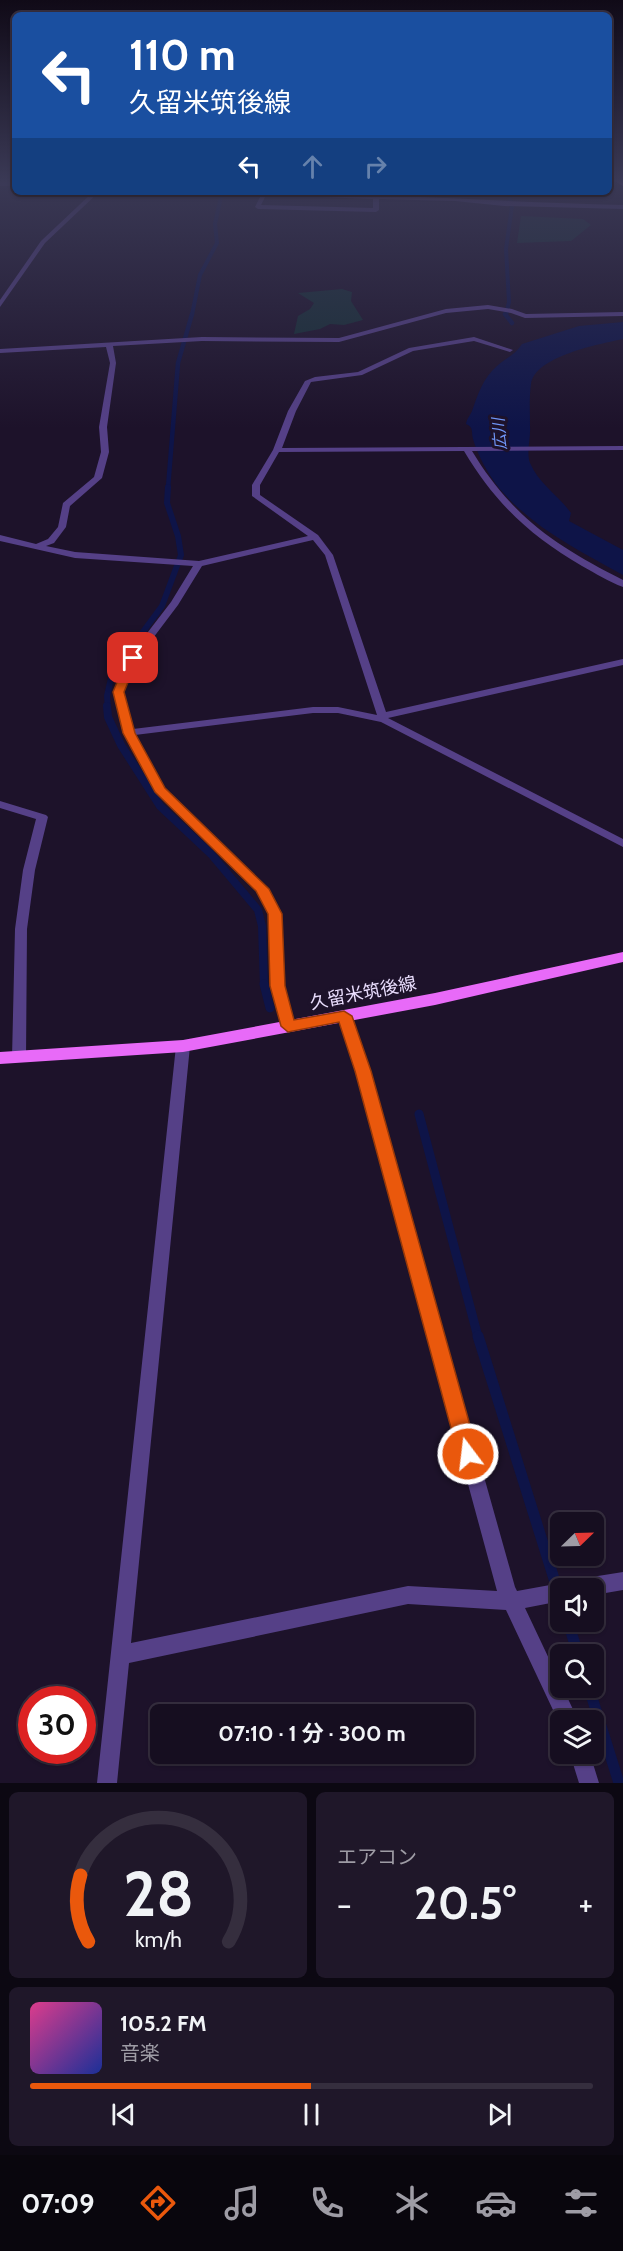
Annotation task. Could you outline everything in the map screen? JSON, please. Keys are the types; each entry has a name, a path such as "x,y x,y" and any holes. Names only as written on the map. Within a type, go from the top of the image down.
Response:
{"main road":[{"name":"久留米筑後線","path":"0,1058 183,1046 508,984 623,957"}],"street":[{"path":"0,305 30,261"},
{"path":"0,351 202,339 339,340 446,311 488,307 525,316 623,314"},
{"path":"383,718 329,555 315,537 256,496 255,485 277,450 292,411 308,381 360,374 411,349 474,339 510,350"},
{"path":"38,546 51,541 62,527 66,505 98,478 105,452 103,427 113,363 109,345"},
{"path":"277,450 623,448"},
{"path":"471,449 483,479 505,506 526,525 564,551 623,584"},
{"path":"0,538 75,555 199,564 315,537"},
{"path":"199,564 175,603 133,658 118,692 129,733 160,790 262,889 275,914 278,986 288,1026"},
{"path":"383,718 623,662"},
{"path":"129,733 313,710 338,710 383,718 623,844"},
{"path":"0,804 42,817 29,870 21,929 19,1058"},
{"path":"344,1016 363,1071 506,1589 563,1710"},
{"path":"106,1783 183,1046"},
{"path":"604,1584 623,1581"},
{"path":"121,1655 408,1595 511,1601 550,1594"},
{"path":"583,1764 589,1783"}],"shaded area":[{"path":"342,289 352,292 351,301 363,320 344,325 330,324 320,329 294,334 298,316 310,309 314,303 298,293"}],"water":[{"name":"広川","path":"623,322 623,339 570,353 544,366 535,374 530,389 528,454 538,477 571,513 569,521 623,550 623,575 541,527 512,502 487,471 475,445 471,428 466,424 488,376 522,344 579,326"}],"waterway":[{"path":"192,315 200,275 207,261"},
{"path":"506,315 509,302 507,261"},
{"path":"168,488 178,363 192,314"},
{"path":"505,314 512,323"},
{"path":"108,708 107,696 112,674 162,606 181,555 178,536 167,503 168,487"},
{"path":"107,706 108,717 121,745 160,806 211,854 258,910 262,926 264,985"},
{"path":"264,984 270,1008"},
{"path":"419,1114 478,1337"},
{"path":"478,1336 554,1578"},
{"path":"571,1632 575,1644"},
{"path":"592,1698 619,1783"}],"route":[{"path":"133,658 118,692 134,745 160,790 262,889 275,914 278,986 288,1026 344,1016 363,1071 468,1454"}]}
